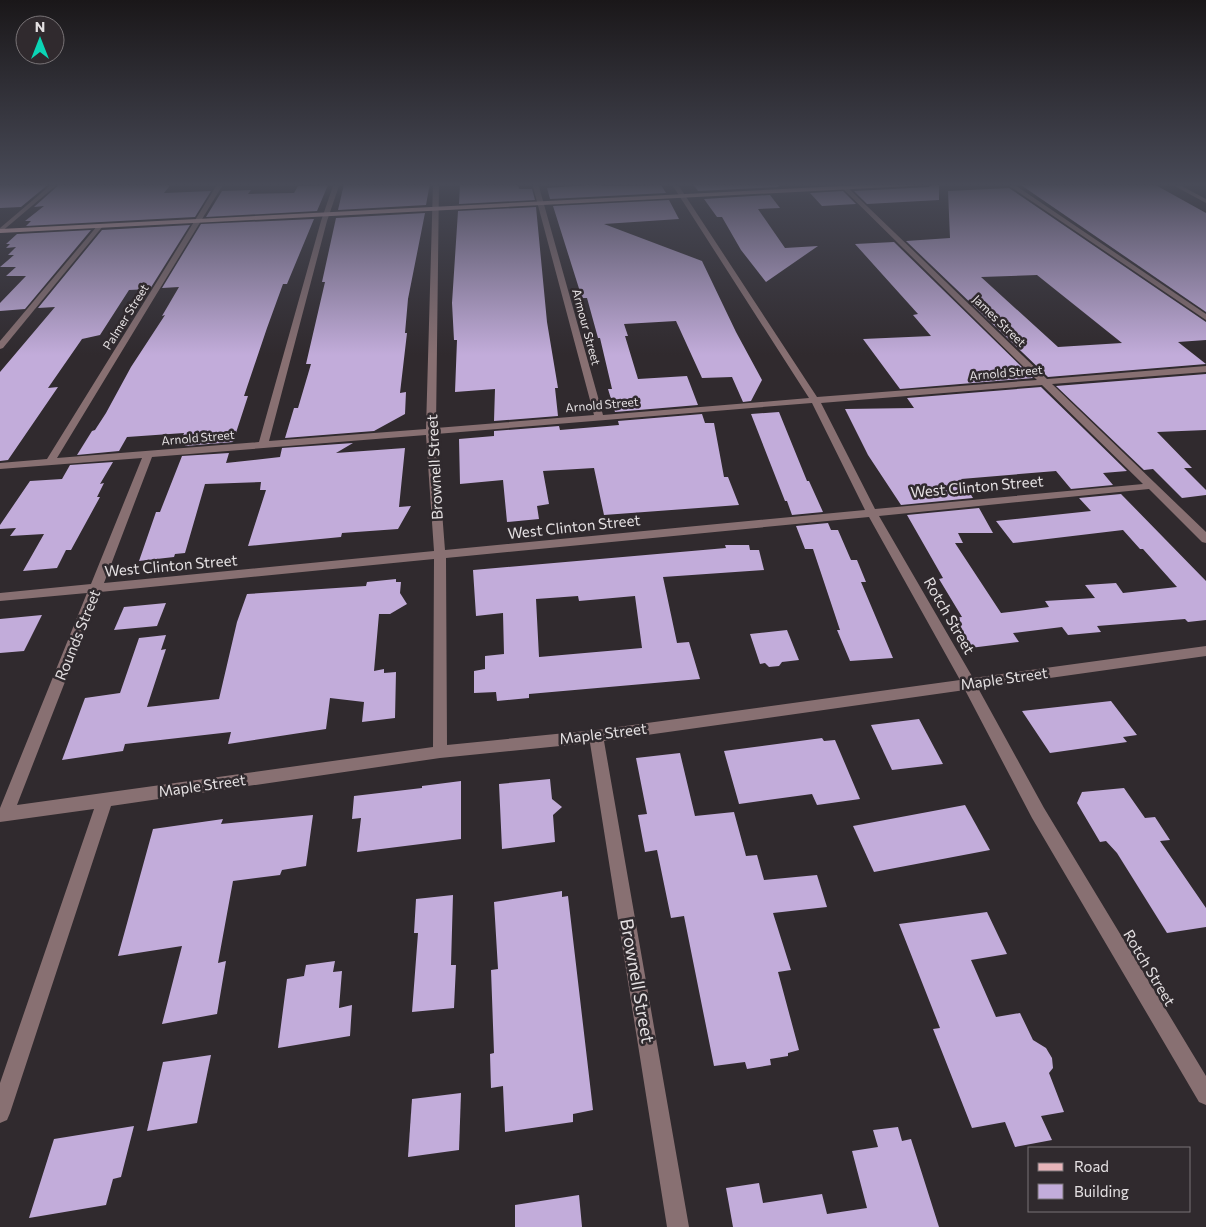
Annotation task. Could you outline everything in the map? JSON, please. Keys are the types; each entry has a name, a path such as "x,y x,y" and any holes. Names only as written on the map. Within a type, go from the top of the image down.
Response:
{"street":[{"path":"0,346 88,240"},
{"name":"Palmer Street","path":"50,462 187,240"},
{"path":"263,445 319,240"},
{"name":"Brownell Street","path":"435,240 431,432 440,555 440,752"},
{"name":"Armour Street","path":"551,240 599,418"},
{"name":"Rotch Street","path":"711,240 815,401 871,512 969,684 1038,812 1206,1095"},
{"name":"James Street","path":"899,240 1206,540"},
{"path":"1092,240 1206,318"},
{"name":"Arnold Street","path":"0,466 1206,369"},
{"name":"Rounds Street","path":"3,814 96,588 148,454"},
{"name":"West Clinton Street","path":"0,597 1151,486"},
{"name":"Maple Street","path":"3,814 440,752 596,736 1206,651"},
{"name":"Brownell Street","path":"596,736 678,1227"},
{"path":"0,1112 105,800"}],"building":[{"path":"10,240 82,240 25,309 0,311 0,303 26,276 6,276 16,267 0,267 14,255 8,255 16,247 6,248 10,244 6,244"},
{"path":"94,240 180,240 150,289 129,290 100,335 82,339 48,388 58,387 8,460 0,461 0,372 55,307 38,308"},
{"path":"191,240 305,240 287,284 283,284 267,328 244,396 248,396 233,442 185,446 188,436 183,436 184,433 127,437 119,451 77,455 106,413 131,367 165,315 162,316 179,287 162,288"},
{"path":"331,240 420,240 408,299 405,333 407,333 400,393 406,392 405,414 374,431 285,438 294,408 298,408 311,364 306,364 325,282 322,282"},
{"path":"456,240 539,240 547,322 558,388 555,388 558,416 494,421 495,389 455,392 457,340 454,340 452,303"},
{"path":"564,240 647,240 702,261 736,332 762,380 751,401 743,402 732,377 702,378 676,321 624,324 628,336 625,336 638,379 687,376 698,405 615,412 608,389 612,389 600,338 598,338 587,298 582,298"},
{"path":"735,240 780,240 785,248 818,246 766,282"},
{"path":"1086,240 1206,322 1206,340 1178,342 1206,364 1048,377 906,241","holes":["1037,275 1122,343 1058,347 981,277"]},
{"path":"1101,240 1206,240 1206,312"},
{"path":"894,242 1033,378 900,389 863,339 931,336 913,315 918,314 855,244"},
{"path":"1206,374 1206,430 1157,432 1192,468 1184,468 1206,490 1206,495 1182,498 1153,469 1144,470 1056,386"},
{"path":"1041,387 1127,471 1103,473 1113,485 1071,489 1056,471 961,479 973,498 901,505 868,455 845,409 914,408 907,398"},
{"path":"779,412 807,481 809,481 823,512 792,515 787,501 785,501 751,414"},
{"path":"702,414 705,423 714,423 724,477 728,477 739,505 604,515 594,468 543,471 549,504 537,506 539,519 507,522 503,480 460,484 459,439 494,436 494,431 559,426 560,430 619,425 618,421"},
{"path":"353,443 336,453 405,448 399,507 411,506 398,529 342,533 341,537 248,546 266,490 260,490 261,482 205,484 185,553 175,554 174,557 139,561 156,512 160,512 182,456 229,453 226,463 280,457 282,448"},
{"path":"113,462 100,484 104,483 97,497 100,497 71,550 66,550 57,568 23,571 44,534 10,536 16,528 0,529 0,525 30,481 62,479 70,465"},
{"path":"1121,494 1206,581 1206,620 1188,622 1185,619 1097,626 1101,632 1068,635 1062,627 1013,633 1019,642 970,648 952,618 962,617 939,579 943,578 907,515 979,508 993,533 958,533 963,543 955,543 1001,613 1049,607 1045,601 1095,598 1085,585 1116,583 1123,593 1177,587 1123,530 1013,543 996,521 1091,511 1079,498"},
{"path":"828,523 831,530 838,530 851,560 857,560 866,582 861,582 893,658 850,661 837,630 840,630 813,549 805,549 796,526"},
{"path":"725,545 749,545 750,550 759,550 764,570 663,577 677,643 689,642 700,679 529,694 529,698 497,701 496,692 474,693 474,671 485,669 485,656 504,654 503,613 476,616 473,570 726,548","holes":["578,596 579,601 635,596 642,648 539,657 536,599"]},
{"path":"396,579 396,582 401,582 400,593 407,604 390,614 379,614 374,671 384,669 384,673 396,672 395,718 362,722 364,702 330,698 326,729 228,744 231,732 125,744 123,751 62,760 85,698 120,693 139,638 166,635 161,650 166,649 147,707 219,699 237,622 247,594 366,586 367,582"},
{"path":"166,603 157,626 114,630 124,607"},
{"path":"42,615 24,651 0,653 0,619"},
{"path":"787,630 799,660 782,662 779,666 769,667 765,663 760,664 750,634"},
{"path":"1111,701 1137,735 1123,737 1127,742 1050,753 1022,711"},
{"path":"919,719 943,764 892,770 871,725"},
{"path":"822,738 824,741 835,740 860,799 817,805 812,794 739,804 724,751"},
{"path":"680,753 695,816 734,812 746,856 757,855 764,880 817,875 827,907 773,913 791,970 778,972 799,1050 788,1053 788,1056 770,1059 771,1065 747,1069 745,1062 714,1066 684,916 671,918 657,850 645,852 638,815 647,814 636,758"},
{"path":"550,779 552,799 562,807 553,815 555,842 502,849 499,784"},
{"path":"461,781 461,839 357,852 361,818 352,819 354,796 422,788 422,786"},
{"path":"1124,788 1145,818 1155,817 1170,840 1160,841 1206,908 1206,927 1167,933 1117,853 1106,841 1100,842 1077,803 1082,792"},
{"path":"965,805 990,850 874,872 853,826"},
{"path":"313,815 306,866 282,870 280,875 233,881 218,963 226,961 217,1014 162,1024 182,946 118,956 153,829 223,819 221,824"},
{"path":"562,891 562,897 568,896 593,1110 573,1114 573,1122 505,1132 503,1086 491,1088 490,1054 494,1053 491,970 498,969 494,902"},
{"path":"453,895 451,965 456,965 454,1008 412,1012 418,933 414,933 416,899"},
{"path":"987,912 1007,954 971,960 996,1017 1020,1013 1033,1040 1046,1048 1052,1058 1053,1068 1049,1073 1064,1112 1041,1116 1052,1140 1015,1147 1005,1122 972,1128 933,1029 940,1028 899,924"},
{"path":"335,961 333,972 342,971 339,1008 352,1005 350,1036 278,1048 287,979 304,976 306,965"},
{"path":"211,1055 197,1123 147,1131 163,1062"},
{"path":"461,1093 459,1150 408,1157 412,1099"},
{"path":"134,1126 121,1177 113,1179 106,1205 29,1218 54,1139"},
{"path":"898,1127 902,1141 911,1139 939,1227 733,1227 726,1188 759,1183 763,1203 822,1194 827,1214 867,1208 852,1151 878,1147 873,1130"},
{"path":"579,1195 582,1227 515,1227 515,1205"}]}
